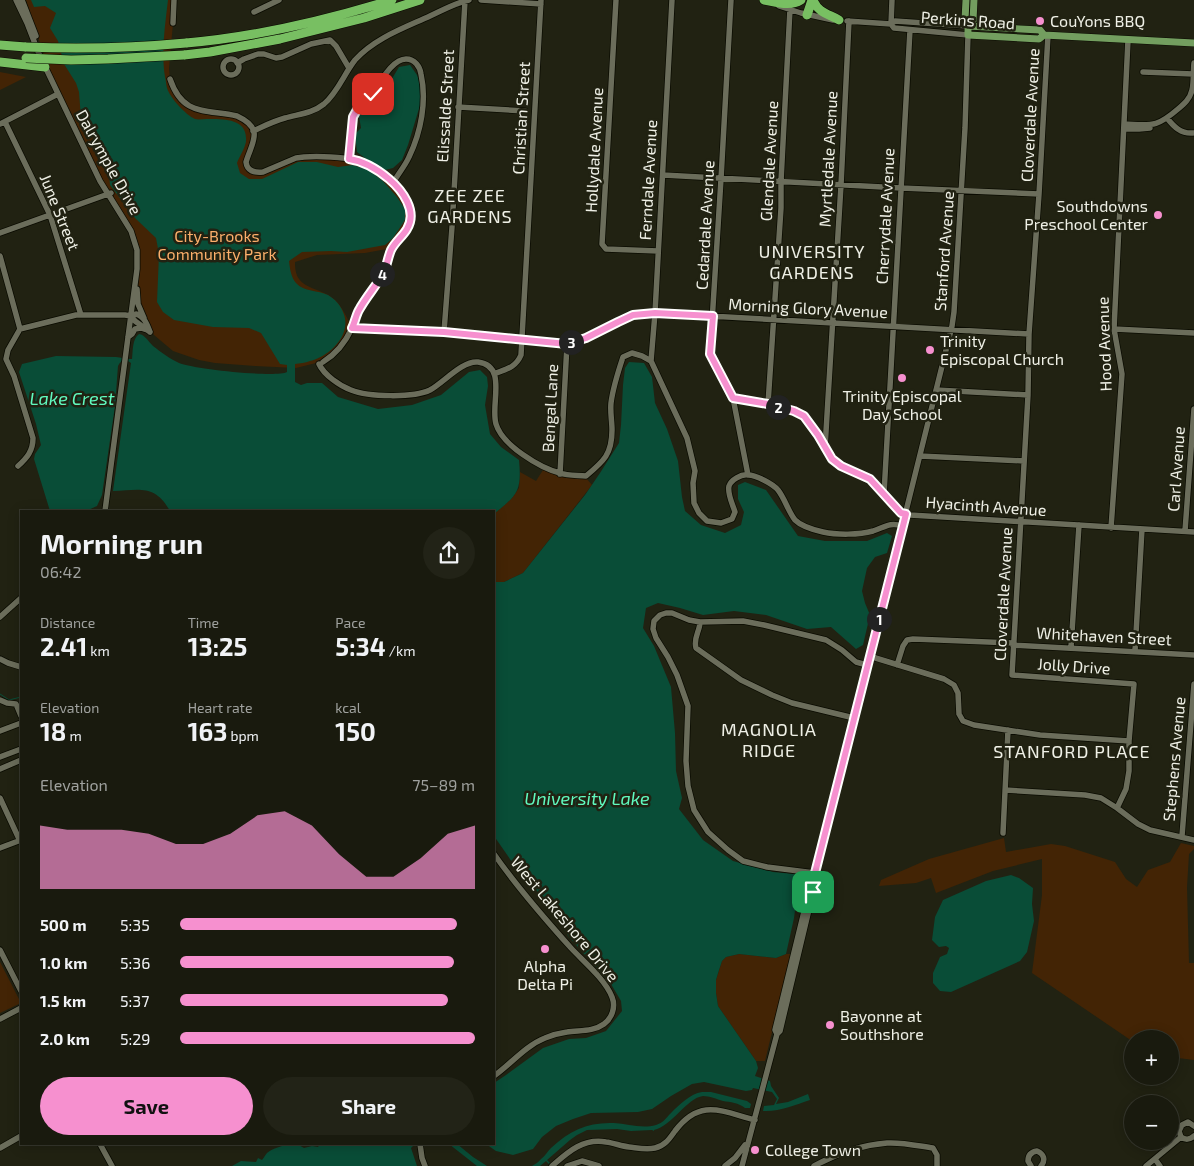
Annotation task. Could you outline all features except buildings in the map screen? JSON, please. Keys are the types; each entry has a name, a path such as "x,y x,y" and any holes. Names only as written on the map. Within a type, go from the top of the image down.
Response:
{"highway":[{"path":"0,45 107,48 186,43 296,27 392,0"},
{"path":"0,56 71,60 115,59 210,52 280,39 364,18 420,0"},
{"path":"764,0 790,4 802,0 804,14"},
{"path":"804,14 813,0"},
{"path":"813,0 820,11 844,21"},
{"path":"0,62 45,67"}],"main road":[{"path":"966,0 965,20 968,26 968,34"},
{"path":"968,26 973,20 974,0"},
{"name":"Perkins Road","path":"968,26 1040,30 1046,35"},
{"name":"Perkins Road","path":"968,34 1039,39 1046,35 1194,44"}],"street":[{"name":"Dalrymple Drive","path":"16,0 27,22 38,54 89,159 126,221 133,235 137,250 136,282 106,510"},
{"name":"Dalrymple Drive","path":"22,0 42,53 45,67"},
{"path":"173,23 174,0"},
{"path":"254,12 278,0"},
{"path":"253,130 282,118 308,113 322,106 331,96 349,68 366,50 381,40 467,0"},
{"name":"Elissalde Street","path":"444,332 458,107 467,0"},
{"path":"481,0 541,2"},
{"name":"Hollydale Avenue","path":"616,0 602,244 606,249 658,251"},
{"name":"Ferndale Avenue","path":"651,361 672,0"},
{"name":"Cedardale Avenue","path":"731,0 722,179 710,354 733,398 748,474"},
{"name":"Perkins Road","path":"764,0 804,14 844,21 891,24 895,21 968,26"},
{"path":"891,24 892,0"},
{"name":"Christian Street","path":"496,373 518,362 521,355 541,2"},
{"name":"Glendale Avenue","path":"768,404 781,208 790,10"},
{"name":"Myrtledale Avenue","path":"826,448 841,185 844,21"},
{"name":"Perkins Road","path":"891,24 894,28 968,34"},
{"name":"Cherrydale Avenue","path":"884,494 910,30"},
{"name":"Stanford Avenue","path":"741,1166 777,1034 780,1031 817,876 815,873 951,330 955,305 968,34"},
{"name":"Cloverdale Avenue","path":"1012,675 1028,395 1028,334 1039,194 1046,35"},
{"path":"237,63 258,54 276,58 282,57 304,46 327,40 334,42 349,68"},
{"name":"Hood Avenue","path":"1111,528 1122,374 1114,329 1128,40"},
{"path":"349,159 353,117 356,111 375,92 378,84 395,63 406,59 414,62 418,65 421,72 424,107 409,158 393,183"},
{"path":"1124,126 1148,128 1156,126 1189,99 1192,91 1194,63"},
{"path":"1143,72 1193,74"},
{"path":"170,79 178,95 193,109 237,116 247,123 253,130 254,142 246,162 248,168 254,172 263,172 296,158 304,157 361,161 393,183 409,205 410,224 391,251 384,272 359,309 352,328 337,350 321,363 326,374 351,390 378,396 412,394 429,390 468,363 478,362 490,366 496,373 496,424 503,438 532,462 560,474 586,476 602,462 610,450 612,430 611,404 618,371 624,357 632,353 651,361 687,438 695,471 693,483 694,503 699,513 707,522 722,523 732,519 735,512 729,494 729,487 739,476 748,474 769,482 779,491 796,521 810,529 826,533 853,534 872,531 890,524 902,526"},
{"path":"3,123 58,94"},
{"path":"458,107 525,111"},
{"path":"1167,118 1179,130 1188,134 1194,132"},
{"name":"June Street","path":"3,123 50,215 81,315"},
{"path":"663,175 1039,194"},
{"path":"0,233 109,194"},
{"path":"0,256 20,329 8,350 6,359 14,376 33,443 27,457 18,466"},
{"path":"128,337 137,329 150,332 138,304 136,282"},
{"name":"Morning Glory Avenue","path":"352,328 444,332 567,344 586,338 633,315 655,313 1028,334"},
{"path":"20,329 81,315 131,316 138,314 145,320"},
{"path":"131,316 147,330"},
{"path":"1114,329 1194,333"},
{"name":"Bengal Lane","path":"560,474 567,344"},
{"path":"936,390 1028,395"},
{"name":"Hyacinth Avenue","path":"733,398 768,404 794,411 804,416 832,459 841,466 870,479 901,513 1194,532"},
{"name":"Carl Avenue","path":"1186,531 1194,409"},
{"path":"920,456 1024,461"},
{"path":"1071,647 1080,525"},
{"path":"1135,651 1142,529"},
{"path":"0,617 20,599"},
{"path":"815,873 767,867 743,861 708,832 694,810 688,786 686,761 688,706 677,675 656,638 653,630 654,620 660,615 672,613 700,622 743,621 826,640 856,662 867,665"},
{"path":"700,622 695,641 696,648 741,680 792,703 854,718"},
{"name":"Whitehaven Street","path":"896,664 907,640 913,639 1194,654"},
{"path":"870,656 944,679 954,685 958,693 959,714 963,721 974,725 1040,735 1129,741 1129,771 1126,789 1117,808"},
{"path":"0,659 8,664 20,666"},
{"name":"Jolly Drive","path":"1012,675 1134,684 1129,741"},
{"name":"Stephens Avenue","path":"1182,836 1194,684"},
{"path":"0,700 7,704 16,704 20,714"},
{"path":"0,731 20,723"},
{"path":"1003,833 1008,730"},
{"path":"0,757 20,749"},
{"path":"0,768 20,760"},
{"path":"1005,790 1084,795 1101,798 1138,824 1150,830 1194,840"},
{"path":"0,798 20,841 0,848"},
{"name":"West Lakeshore Drive","path":"495,855 512,878 603,983 612,998 614,1007 608,1020 601,1026 563,1032 544,1038 525,1050 495,1075"},
{"path":"0,950 20,989"},
{"path":"0,1019 20,1009"},
{"path":"734,1114 748,1114 758,1108"},
{"path":"552,1166 576,1147 586,1142 606,1142 643,1150 656,1148 665,1143 684,1120 696,1112 722,1111 755,1120"},
{"path":"1181,1137 1179,1131 1182,1125 1188,1122 1194,1126"},
{"path":"1181,1137 1190,1139 1194,1136"},
{"path":"0,1148 20,1137"},
{"path":"1146,1166 1181,1137"},
{"path":"725,1166 740,1153 749,1139"},
{"path":"814,1166 830,1157 863,1147 888,1143 933,1148 937,1155 937,1166"},
{"path":"101,1145 112,1166"},
{"path":"420,1145 425,1166"},
{"path":"1031,1166 1028,1162 1029,1155 1037,1151 1044,1158 1041,1166"},
{"path":"1155,1159 1160,1166"},
{"path":"733,1160 741,1166"},
{"path":"567,1166 582,1161 599,1166"}],"green space":[{"name":"City-Brooks Community Park","path":"26,0 174,0 169,69 170,79 189,106 234,116 247,123 254,133 246,164 254,172 299,158 352,159 385,176 406,201 410,224 392,248 365,253 317,255 295,262 298,278 308,286 335,300 345,313 352,328 341,346 320,362 296,368 255,366 199,360 173,351 154,335 140,310 135,282 134,238 108,194 54,86"},
{"path":"0,72 26,77 0,90"},
{"path":"543,470 559,476 586,478 592,485 523,573 504,582 495,582 495,513 512,498 519,488 520,472 536,481"},
{"path":"1004,838 1006,852 1051,844 1065,846 1115,862 1126,879 1137,887 1148,870 1170,862 1181,843 1194,846 1194,849 1189,854 1187,887 1189,963 1194,963 1194,1060 1179,1058 1179,1030 1124,1030 1124,1036 1032,973 1042,895 1042,859 993,871 936,893 931,878 916,883 879,886 881,880 929,859"},
{"path":"739,954 776,958 791,954 765,1061 756,1061 718,1006 716,980 722,961 726,957"},
{"path":"0,962 20,1003 0,1013"}],"water":[{"name":"Lake Crest","path":"31,0 168,0 163,48 167,88 179,106 195,119 232,121 242,127 245,131 246,141 237,163 240,173 249,179 262,179 298,162 317,162 338,167 353,165 369,170 383,181 405,209 405,220 393,238 385,245 347,252 302,252 289,261 290,270 296,283 303,288 324,293 331,297 341,307 345,320 342,336 332,349 318,358 295,364 295,382 301,385 322,383 338,397 378,409 412,405 441,395 469,372 480,370 487,377 488,386 485,405 490,434 501,447 519,460 520,479 516,492 508,502 495,513 495,510 169,510 159,496 146,490 113,491 131,363 122,361 118,366 115,406 102,495 97,506 88,510 50,510 34,459 41,445 19,372 22,364 56,356 132,359 134,342 139,334 179,363 200,368 280,374 287,372 287,365 280,364 261,333 249,328 213,327 174,320 163,312 157,302 159,254 156,238 135,218 110,185 109,174 96,132 81,118 79,92 76,83 64,64 58,41 50,28 56,13 45,6 34,7"},
{"path":"410,65 417,75 421,87 421,102 402,160 393,168 385,170 357,152 355,134 361,128 359,116 365,108 384,92 399,67"},
{"name":"University Lake","path":"629,362 644,363 652,377 655,403 667,429 678,461 685,511 701,525 725,533 741,525 744,512 738,499 738,485 745,482 766,490 798,536 825,541 867,541 887,533 892,536 887,553 875,557 867,568 862,591 870,615 863,645 856,649 831,627 807,629 766,615 734,611 703,615 658,603 646,608 643,628 654,646 671,687 676,771 682,798 679,809 703,840 733,861 773,872 794,874 799,881 794,918 786,954 776,958 739,954 726,957 722,961 716,980 716,993 718,1006 756,1061 758,1068 755,1076 770,1081 779,1098 776,1104 788,1102 808,1094 810,1100 781,1109 763,1111 764,1106 774,1105 777,1099 772,1092 753,1088 746,1091 704,1082 692,1084 652,1109 638,1112 591,1113 573,1119 556,1126 542,1137 533,1149 513,1155 496,1151 487,1145 495,1145 495,1082 543,1048 569,1039 586,1038 606,1031 622,1011 621,1001 611,984 569,937 495,837 495,582 504,582 523,573 585,495 619,443 625,368"},
{"path":"1011,875 1033,888 1034,921 1027,952 1020,961 951,992 940,991 933,983 933,973 940,957 947,954 949,948 946,946 939,947 932,940 935,917 943,900 986,881"},
{"path":"702,1092 711,1092 747,1101 751,1104 750,1108 703,1096 691,1102 667,1123 654,1131 587,1130 570,1140 547,1160 549,1164 546,1161 540,1166 532,1166 565,1136 580,1128 605,1123 640,1126 656,1125 663,1122 685,1100"},
{"path":"285,1145 299,1145 304,1148 318,1147 319,1145 414,1145 411,1148 417,1166 232,1166 241,1161 256,1162 258,1158 262,1160 269,1151"},
{"path":"450,1145 458,1145 487,1166 477,1166"}],"waterway":[{"path":"0,694 9,700 20,697"}],"place":[{"name":"CouYons BBQ","path":"1040,21"},
{"name":"Southdowns Preschool Center","path":"1158,215"},
{"name":"Trinity Episcopal Church","path":"930,350"},
{"name":"Trinity Episcopal Day School","path":"902,378"},
{"name":"Alpha Delta Pi","path":"545,949"},
{"name":"Bayonne at Southshore","path":"830,1025"},
{"name":"College Town","path":"755,1150"}],"district":[{"name":"ZEE ZEE GARDENS","path":"470,206"},
{"name":"UNIVERSITY GARDENS","path":"812,262"},
{"name":"MAGNOLIA RIDGE","path":"769,740"},
{"name":"STANFORD PLACE","path":"1072,752"}],"route":[{"path":"373,94 358,108 353,117 349,159 361,161 393,183 409,205 411,221 391,251 384,272 359,309 352,328 444,332 567,344 586,338 633,315 655,313 713,316 710,354 733,398 768,404 794,411 804,416 832,459 841,466 870,479 901,513 906,514 815,873 817,876 813,892"}]}
